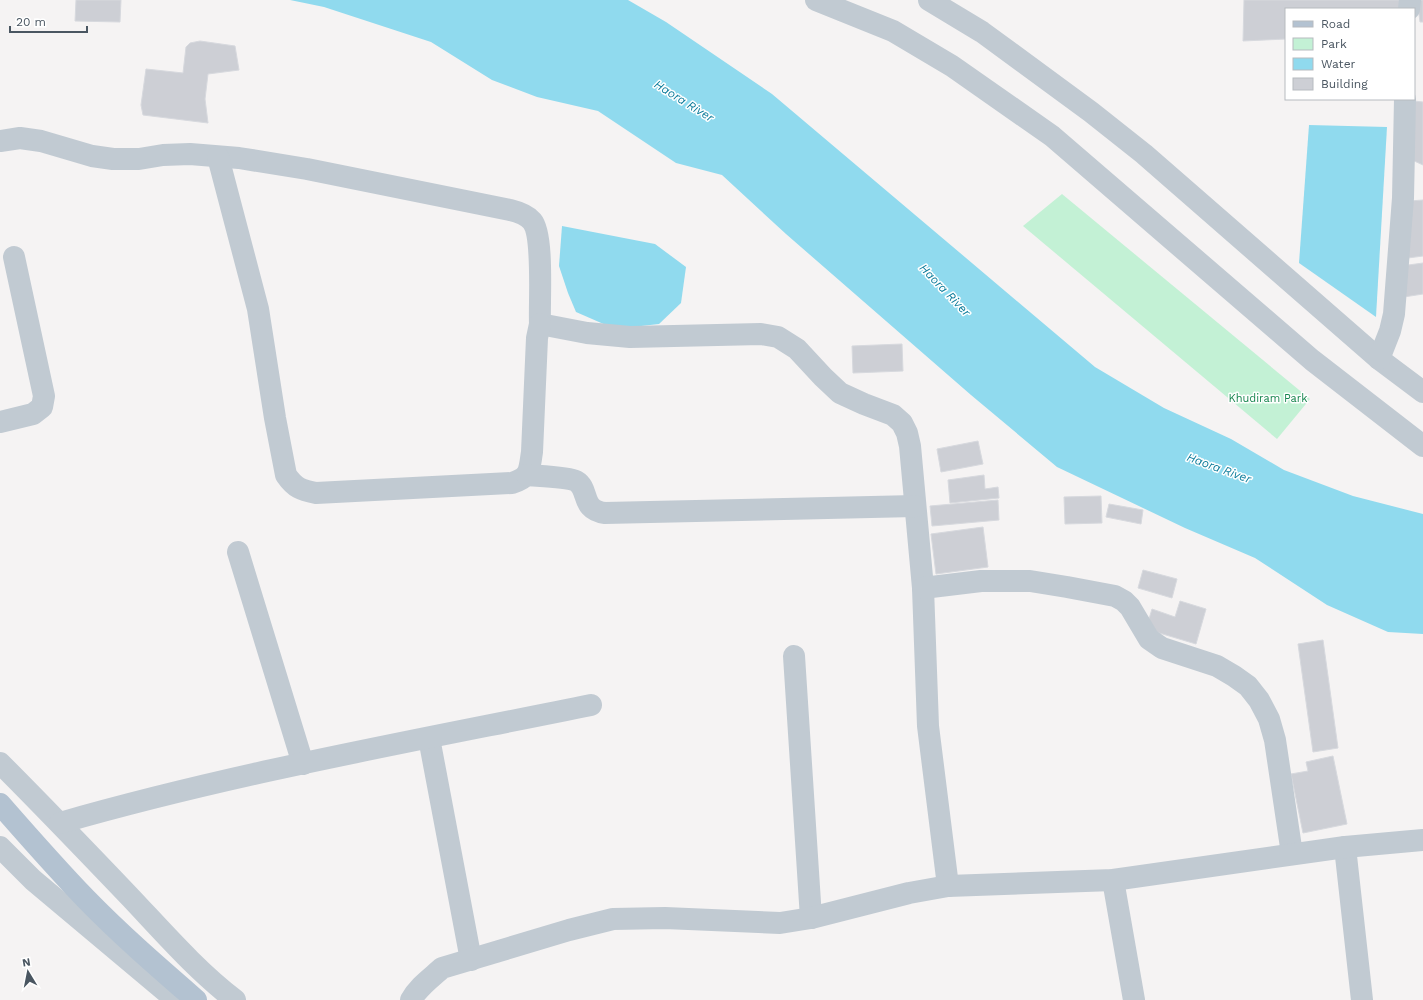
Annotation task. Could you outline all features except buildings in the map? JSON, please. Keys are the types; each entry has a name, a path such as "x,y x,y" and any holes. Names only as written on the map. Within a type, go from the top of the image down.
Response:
{"main road":[{"path":"0,804 86,899 136,948 196,1000"}],"street":[{"path":"816,0 893,31 952,66 1052,136 1312,360 1423,446"},
{"path":"929,0 982,32 1091,112 1144,154 1379,359 1423,392"},
{"path":"1379,359 1390,331 1394,314 1403,198 1405,100"},
{"path":"0,141 20,138 41,141 92,156 113,159 139,159 163,155 190,154 240,158 306,169 510,210 523,214 532,221 537,230 539,246 540,324 537,346 532,452 530,468 527,475 523,479 512,483 316,493 299,488 291,482 286,475 275,418 258,309 218,157"},
{"path":"0,422 33,414 42,407 44,396 14,257"},
{"path":"540,324 587,333 630,337 760,334 778,337 797,349 840,393 893,416 902,422 907,433 910,446 923,588 928,726 948,886"},
{"path":"527,475 573,480 582,487 588,504 599,512 605,513 915,506"},
{"path":"238,552 303,764"},
{"path":"923,588 981,581 1030,581 1115,596 1124,601 1130,607 1149,639 1162,648 1217,666 1248,686 1259,700 1275,740 1292,854"},
{"path":"794,656 811,918"},
{"path":"60,823 118,806 267,771 591,705"},
{"path":"429,738 471,960"},
{"path":"0,763 60,823 169,939 221,989 235,1000"},
{"path":"411,1000 414,993 442,968 569,930 613,919 665,918 780,923 811,918 909,893 948,886 1114,880 1345,847 1423,840"},
{"path":"0,847 32,880 176,1000"},
{"path":"1345,847 1362,1000"},
{"path":"1114,880 1134,1000"}],"green space":[{"name":"Khudiram Park","path":"1062,194 1310,399 1277,439 1023,226"}],"water":[{"name":"Haora River","path":"290,0 628,0 666,22 772,94 1095,367 1164,408 1231,439 1284,470 1353,496 1423,514 1423,634 1388,632 1327,605 1255,558 1185,528 1057,467 971,395 786,234 722,175 676,163 598,111 537,97 492,80 431,42 324,7"},
{"path":"1309,125 1387,127 1376,317 1299,263"},
{"path":"562,226 655,244 686,267 681,303 659,324 615,329 576,312 559,266"}]}
